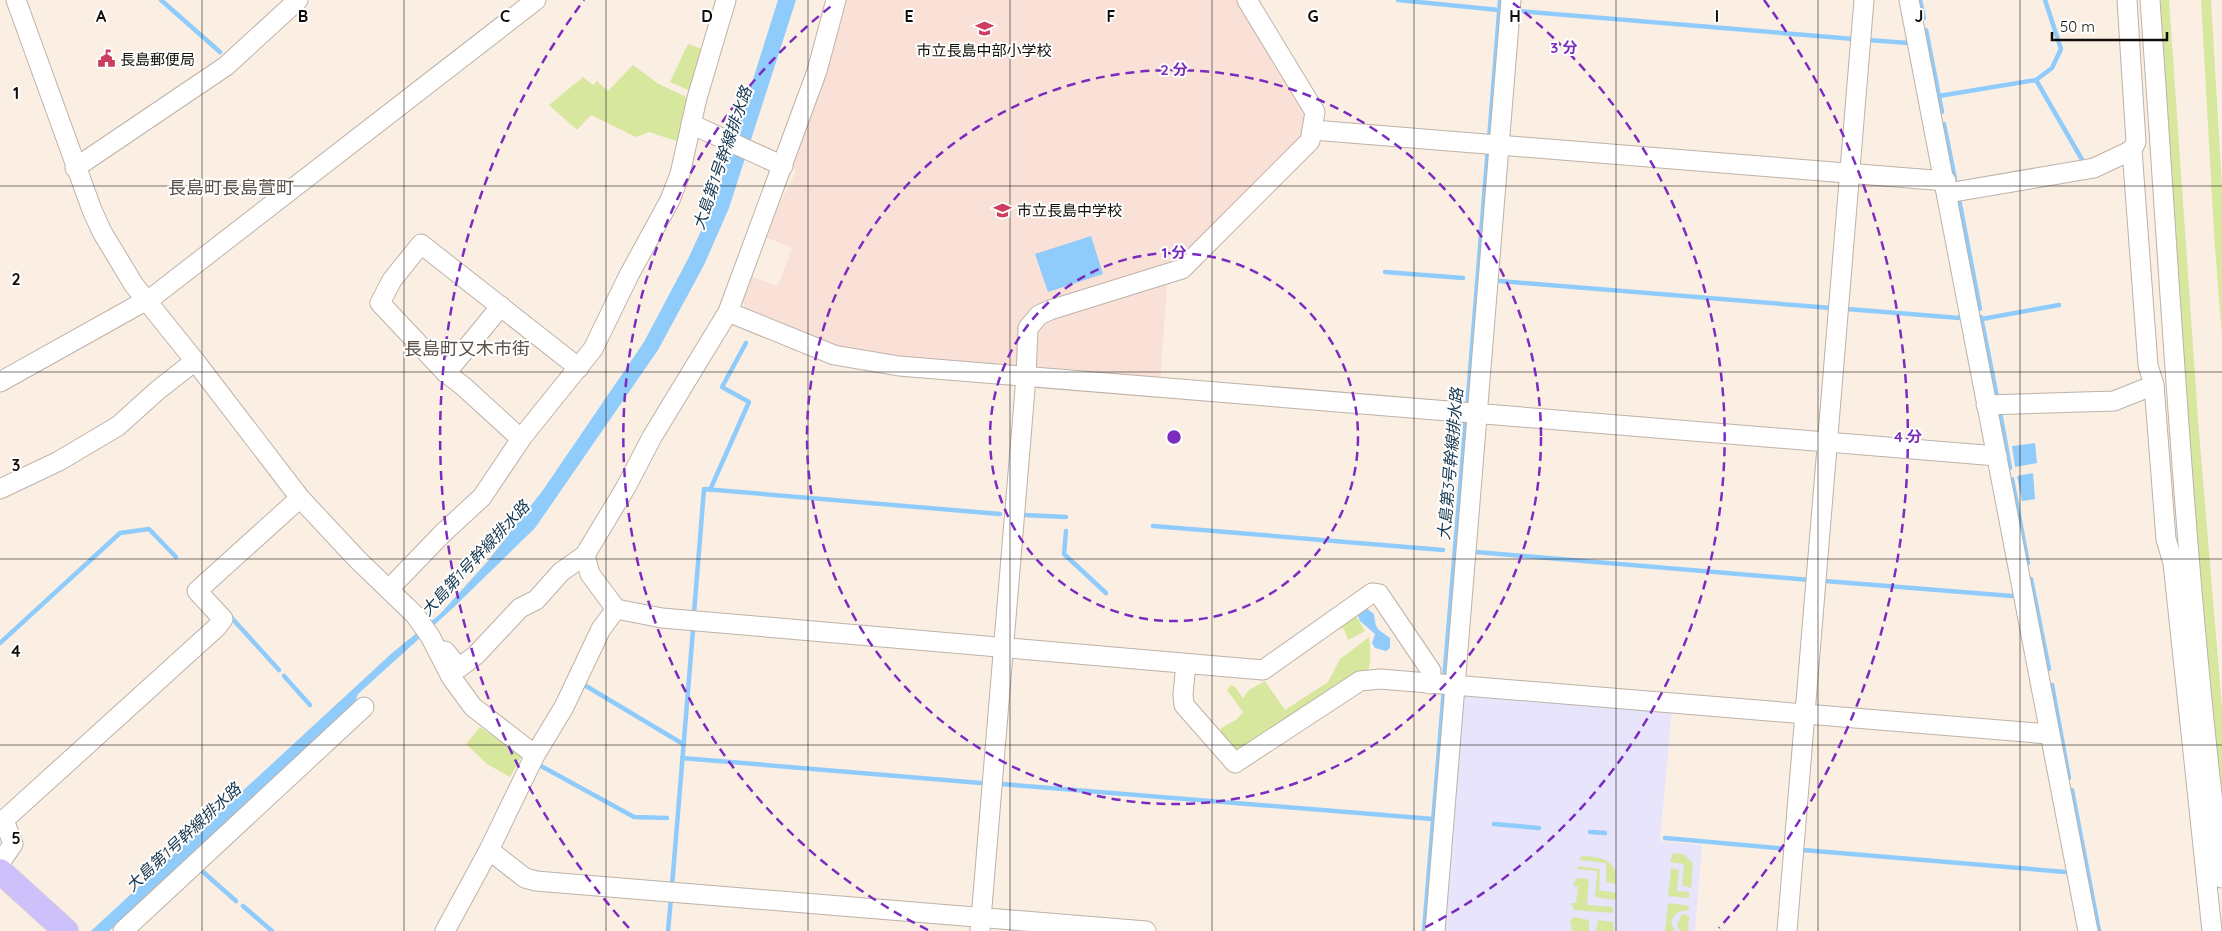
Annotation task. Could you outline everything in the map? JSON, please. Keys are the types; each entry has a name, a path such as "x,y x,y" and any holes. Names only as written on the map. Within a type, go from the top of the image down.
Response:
{"main road":[{"path":"0,871 66,931"}],"street":[{"path":"16,0 75,168 102,232 134,285 300,498 357,559 389,589 425,630 433,636 459,668 476,655 520,608 536,600 561,572 585,555 626,487 652,437 728,312 818,71 836,0"},
{"path":"75,168 226,66 298,0"},
{"path":"0,382 145,299 154,296 216,250 536,0"},
{"path":"389,589 442,534 482,497 521,439 594,349 626,281 670,200 680,174 715,31 726,0"},
{"path":"981,924 1002,649 1026,377 1028,328 1038,315 1050,310 1182,269 1310,141 1315,112 1246,0"},
{"path":"1435,931 1443,685 1469,414 1491,144 1511,0"},
{"path":"1788,931 1864,0"},
{"path":"1909,0 1947,187 1986,405 2088,931"},
{"path":"2127,0 2136,142 2132,150 2148,365 2154,385 2166,539 2173,562 2212,931"},
{"path":"2150,0 2181,443 2204,719 2222,878"},
{"path":"691,124 783,166"},
{"path":"1313,130 1850,174 1947,187 2094,168 2132,150"},
{"path":"521,439 446,373 380,304 392,280 421,244 579,368"},
{"path":"446,373 500,306"},
{"path":"728,312 834,355 862,361 1026,377 1828,444 1997,456"},
{"path":"0,489 59,461 110,431 195,361"},
{"path":"1986,405 2114,401 2154,385"},
{"path":"0,863 13,844 4,820 217,627 223,619 197,591 300,498"},
{"path":"585,555 590,574 616,609 662,618 1002,649 1263,670 1372,593 1379,594 1431,671 1443,685"},
{"path":"445,931 489,850 536,754 564,707 601,629 616,609"},
{"path":"425,630 451,678 473,707 536,754"},
{"path":"1186,664 1183,694 1184,705 1235,763 1360,681 1380,679 2049,734"},
{"path":"123,931 364,707"},
{"path":"489,850 524,878 536,881 981,924 1146,931"}],"shaded area":[{"name":"市立長島中学校","path":"846,0 1237,0 1303,110 1306,122 1300,139 1187,254 1169,261 1160,382 856,354 746,310 739,291 745,274 778,286 792,248 763,236 796,172 792,162 825,77"},
{"path":"1460,694 1672,708 1660,841 1702,845 1695,931 1441,931"}],"green space":[{"path":"2158,0 2169,0 2199,433 2222,707 2222,811 2188,432"},
{"path":"2201,0 2211,0 2222,186 2222,337 2214,234"},
{"path":"688,44 705,50 692,92 670,82"},
{"path":"633,65 657,83 688,98 679,142 649,132 636,137 591,115 577,130 549,105 583,77 593,85 597,81 608,91"},
{"path":"1355,614 1365,631 1348,640 1344,629 1335,627"},
{"path":"1369,637 1370,664 1368,672 1240,752 1226,743 1222,736 1221,728 1236,720 1243,712 1227,690 1231,685 1235,687 1243,698 1249,690 1265,681 1285,710 1328,682 1340,659"},
{"path":"480,727 522,756 510,777 487,764 466,744"},
{"path":"1673,853 1683,854 1693,863 1691,888 1682,885 1684,864 1670,862"},
{"path":"1582,856 1606,860 1616,871 1616,884 1606,882 1606,863 1579,860"},
{"path":"1577,866 1600,869 1599,890 1617,893 1615,900 1595,897 1597,871 1578,869"},
{"path":"1671,868 1679,870 1677,891 1689,892 1689,898 1668,896"},
{"path":"1576,878 1589,879 1587,905 1613,907 1613,913 1574,910 1571,903 1576,903 1578,887 1573,886"},
{"path":"1668,903 1690,906 1687,911 1679,912 1671,923 1675,931 1665,931"},
{"path":"1682,914 1689,916 1688,931 1680,931 1677,925"},
{"path":"1573,917 1589,920 1589,931 1572,931 1570,920"},
{"path":"1598,920 1613,922 1614,931 1596,931"}],"water":[{"path":"778,0 796,0 729,208 704,265 658,350 535,528 453,608 358,694 355,703 109,931 91,931 392,653 440,614 487,562 543,490 644,342 689,257 715,200"},
{"path":"1091,236 1103,274 1048,292 1035,254"},
{"path":"2035,443 2037,463 2015,467 2012,446"},
{"path":"2033,473 2035,499 2022,501 2017,476"},
{"path":"1365,607 1374,614 1378,629 1390,638 1390,648 1386,651 1375,648 1372,643 1375,634 1360,621 1358,616"}],"waterway":[{"path":"161,0 220,52"},
{"path":"1398,0 1499,10"},
{"name":"大島第3号幹線排水路","path":"1489,140 1500,0"},
{"path":"1920,0 1924,18"},
{"path":"2036,80 2052,68 2061,49 2045,0"},
{"path":"1519,11 1854,39"},
{"path":"1926,30 1942,112"},
{"path":"1867,40 1909,43"},
{"path":"1939,96 2036,80 2084,163"},
{"path":"1944,124 1955,179"},
{"name":"大島第3号幹線排水路","path":"1467,409 1488,147"},
{"path":"1959,199 1980,309"},
{"path":"1385,272 1463,278"},
{"path":"1499,281 1831,308"},
{"path":"1982,319 2059,305"},
{"path":"1847,309 1960,318"},
{"path":"1981,317 1997,397"},
{"path":"710,490 749,402 722,387 746,343"},
{"path":"2000,412 2010,468"},
{"name":"大島第3号幹線排水路","path":"1444,680 1466,417"},
{"path":"2012,479 2028,563"},
{"path":"694,613 704,489 1000,514"},
{"path":"1024,515 1066,517"},
{"path":"1153,526 1443,550"},
{"path":"0,643 120,533 149,529 176,557"},
{"path":"1066,531 1064,554 1106,593"},
{"path":"1476,552 1810,580"},
{"path":"2031,579 2049,669"},
{"path":"1825,581 2012,596"},
{"path":"229,615 279,670"},
{"path":"672,886 693,630"},
{"path":"284,676 310,705"},
{"path":"581,683 683,744"},
{"path":"2052,685 2069,778"},
{"name":"大島第3号幹線排水路","path":"1424,931 1444,688"},
{"path":"682,758 981,783"},
{"path":"541,766 634,817 667,818"},
{"path":"1001,784 1433,819"},
{"path":"2072,790 2099,931"},
{"path":"1494,824 1539,828"},
{"path":"1590,832 1605,833"},
{"path":"1665,838 1789,849"},
{"path":"1803,850 2066,872"},
{"path":"202,871 236,901"},
{"path":"668,931 671,898"},
{"path":"243,906 272,931"}],"place":[{"name":"市立長島中部小学校","path":"984,29"},
{"name":"長島郵便局","path":"106,59"},
{"name":"市立長島中学校","path":"1003,210"}],"district":[{"name":"長島町長島萱町","path":"231,187"},
{"name":"長島町又木市街","path":"467,348"}],"water label":[{"name":"大島第1号幹線排水路","path":"722,158"},
{"name":"大島第1号幹線排水路","path":"475,558"},
{"name":"大島第1号幹線排水路","path":"183,837"}]}
